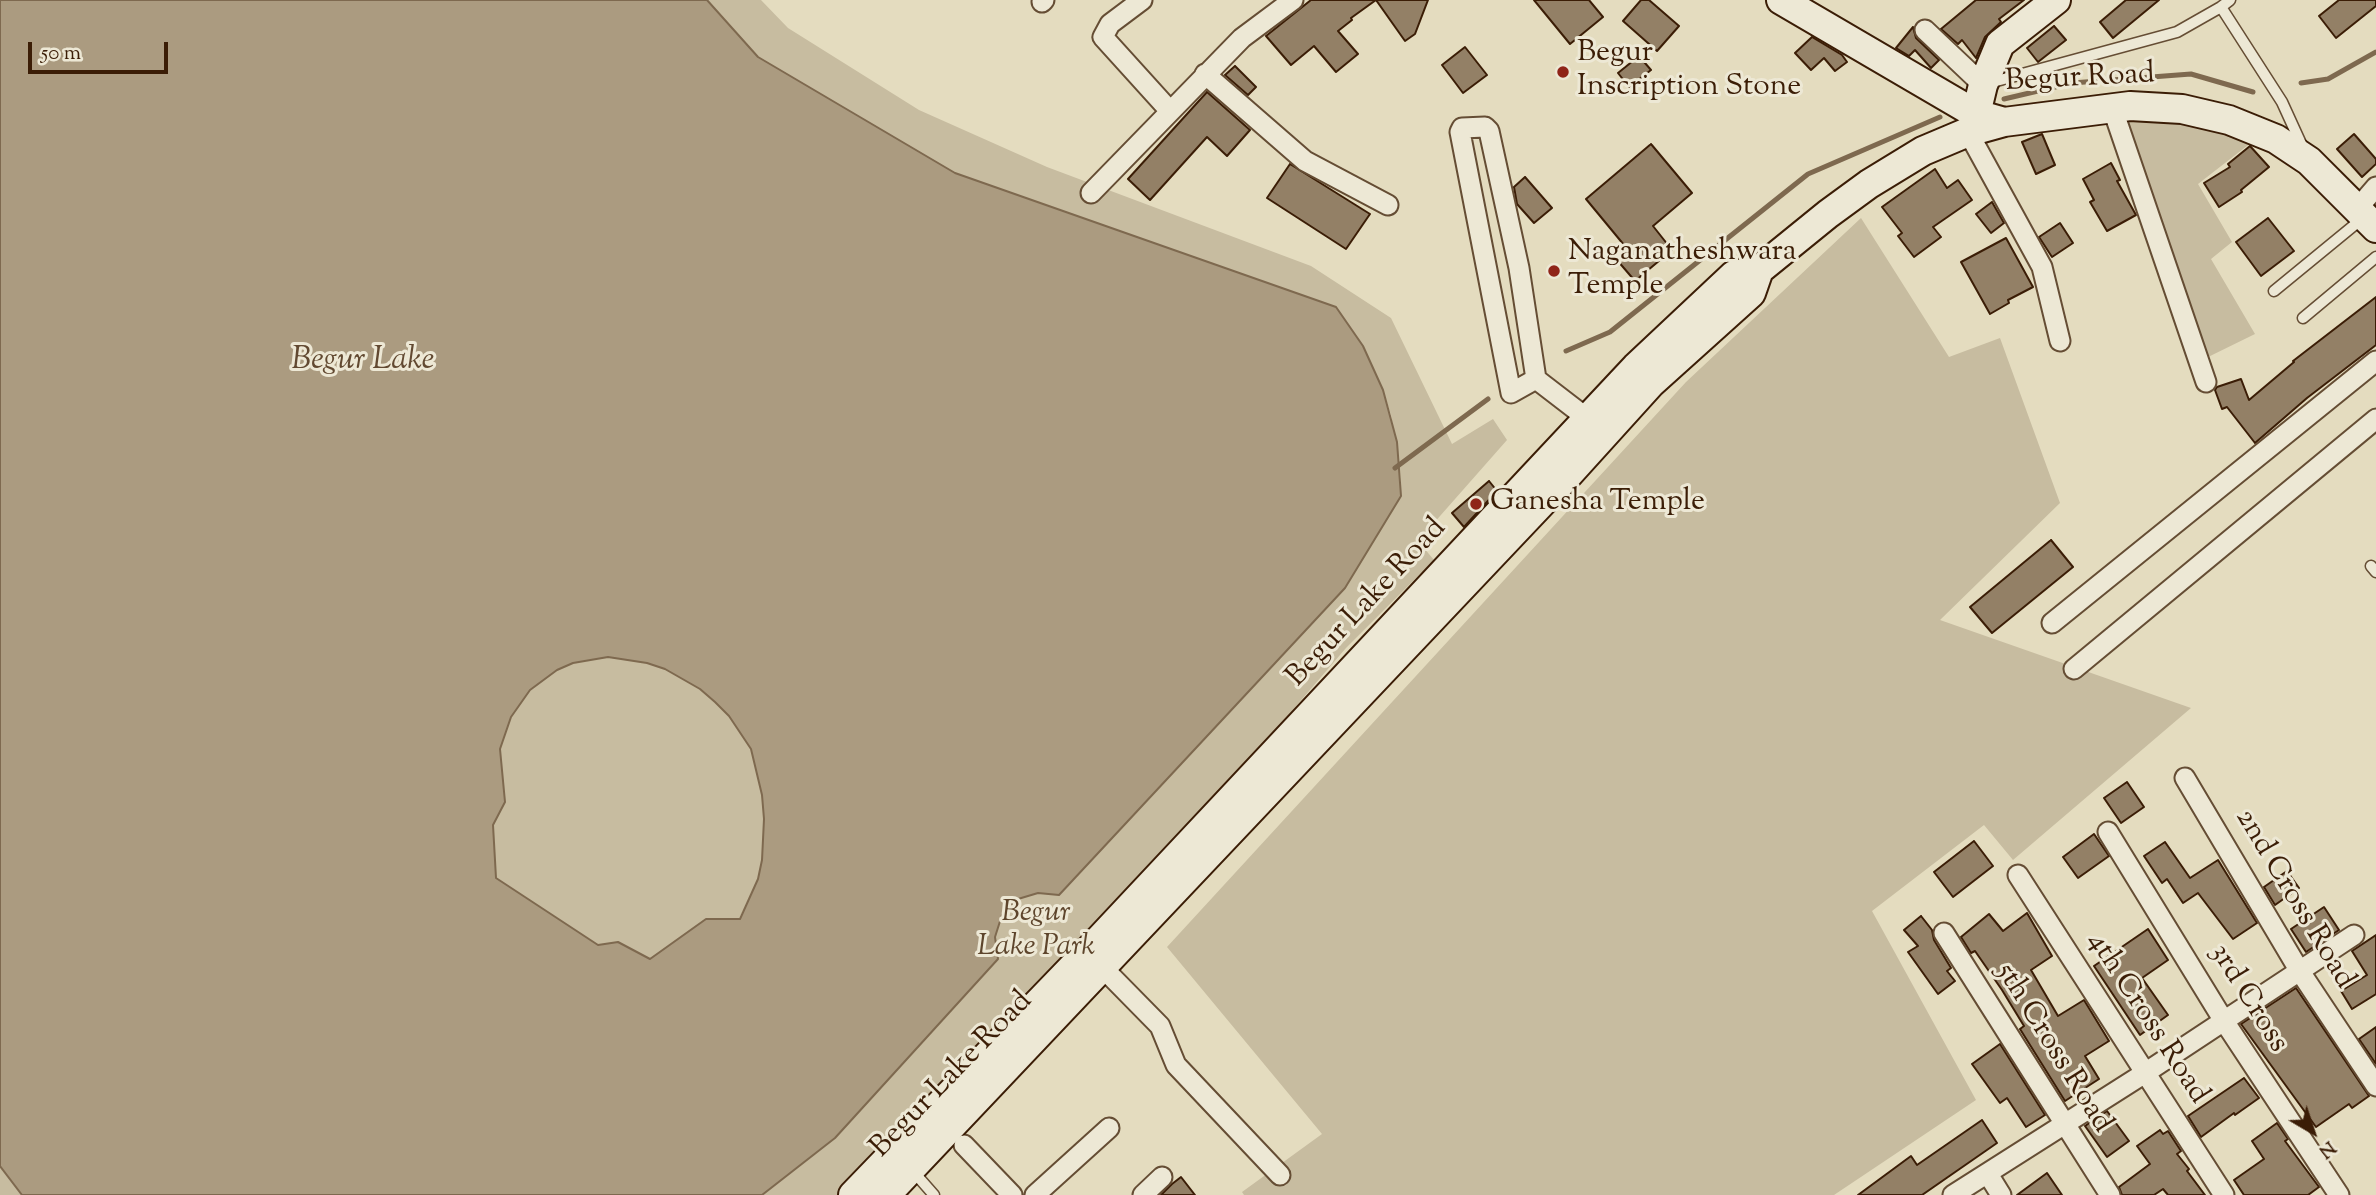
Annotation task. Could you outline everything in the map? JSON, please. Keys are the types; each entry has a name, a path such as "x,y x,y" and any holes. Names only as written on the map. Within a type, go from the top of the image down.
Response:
{"main road":[{"name":"Begur Road","path":"1781,0 1972,123 2004,122 2130,106 2182,109 2229,120 2276,139 2309,161 2366,218"},
{"path":"1759,270 1869,184 1972,123 1983,85 2000,44 2056,0"},
{"name":"Begur Lake Road","path":"1557,470 1588,419 1636,367 1734,275 1759,270"},
{"name":"Begur Lake Road","path":"886,1195 903,1160 1097,942 1322,718 1557,470 1751,293 1759,270"},
{"name":"Begur Lake Road","path":"853,1195 903,1160 1102,967 1322,718"}],"street":[{"path":"1142,0 1110,24 1103,37 1171,111"},
{"path":"1091,193 1242,38 1293,0"},
{"path":"1925,30 1983,85"},
{"path":"1205,74 1305,161 1388,205"},
{"path":"2112,107 2206,382"},
{"path":"1972,123 2042,267 2060,341"},
{"path":"1536,379 1511,393 1460,132 1462,128 1485,127 1489,131 1519,268 1536,379 1588,419"},
{"path":"2366,218 2376,187"},
{"path":"2052,623 2376,361"},
{"path":"2074,669 2376,419"},
{"name":"2nd Cross Road","path":"2185,778 2299,970 2376,1086"},
{"name":"3rd Cross","path":"2108,832 2224,1021 2339,1195"},
{"name":"4th Cross Road","path":"2018,875 2224,1195"},
{"name":"5th Cross Road","path":"1944,933 2110,1195"},
{"path":"1952,1195 2145,1073 2354,935"},
{"path":"1102,967 1160,1026 1177,1065 1280,1175"},
{"path":"1035,1195 1109,1128"},
{"path":"964,1145 1012,1195"},
{"path":"1987,1174 2001,1195"},
{"path":"1143,1195 1162,1177"}],"lane":[{"path":"1983,85 2177,32 2230,0"},
{"path":"2221,7 2282,102 2309,161"},
{"path":"2274,291 2366,218"},
{"path":"2303,318 2376,257"},
{"path":"903,1160 934,1195"}],"green space":[{"name":"Begur Lake Park","path":"707,0 761,0 788,28 919,110 1047,167 1311,266 1391,318 1452,444 1493,419 1507,440 1418,541 1434,560 1346,648 1210,806 839,1195 762,1195 835,1138 998,960 995,937 1002,915 1009,906 1018,899 1038,893 1059,895 1345,588 1401,496 1400,469 1391,415 1383,390 1363,346 1336,307 955,173 758,57"},
{"path":"2119,117 2173,120 2252,142 2198,184 2232,242 2211,259 2255,334 2204,359"},
{"path":"1861,218 1949,357 2000,338 2060,503 1940,620 2191,708 2013,860 1984,825 1872,911 1976,1100 1834,1195 1244,1195 1242,1192 1322,1134 1167,947 1686,382"},
{"path":"608,657 647,663 665,669 700,689 715,702 729,716 751,749 762,795 762,859 758,879 739,919 706,919 650,959 618,942 599,946 496,878 493,825 505,802 500,749 511,717 530,690 557,670 573,663"},
{"path":"0,1166 22,1195 0,1195"}],"water":[{"name":"Begur Lake","path":"0,0 707,0 758,57 955,173 1336,307 1363,346 1383,390 1397,442 1401,496 1345,588 1059,895 1038,893 1018,899 1009,906 1002,915 995,937 998,959 835,1138 762,1195 22,1195 0,1166","holes":["608,657 647,663 665,669 700,689 729,716 751,749 762,795 764,819 758,879 740,919 706,919 650,959 618,942 598,945 496,878 493,825 505,802 500,749 511,717 530,690 557,670 573,663"]}],"building":[{"path":"1311,0 1376,0 1338,31 1358,54 1336,72 1314,46 1291,65 1266,36"},
{"path":"1376,0 1428,0 1415,34 1405,41"},
{"path":"1534,0 1589,0 1603,17 1570,44"},
{"path":"1641,0 1649,0 1679,26 1657,51 1623,21"},
{"path":"1976,0 2024,0 1999,19 2001,22 1985,37 1976,58 1962,40 1958,44 1941,29"},
{"path":"2126,0 2159,0 2113,38 2100,22"},
{"path":"2339,0 2376,0 2376,6 2336,38 2319,16"},
{"path":"2054,26 2066,40 2038,62 2027,48"},
{"path":"1913,27 1916,38 1939,60 1931,68 1915,50 1909,56 1896,48"},
{"path":"1812,37 1842,55 1847,62 1835,71 1824,58 1811,70 1795,53"},
{"path":"1465,47 1487,75 1463,93 1442,65"},
{"path":"1639,56 1651,70 1629,87 1618,73"},
{"path":"1235,66 1256,87 1248,95 1225,75"},
{"path":"1207,92 1250,130 1227,156 1207,137 1150,200 1128,179"},
{"path":"2042,134 2055,165 2036,174 2022,142"},
{"path":"2354,134 2376,159 2376,164 2362,177 2337,149"},
{"path":"1651,144 1692,193 1653,226 1672,250 1635,281 1617,260 1629,251 1586,199"},
{"path":"2250,146 2269,167 2241,190 2242,192 2219,207 2204,183 2230,167 2228,164"},
{"path":"2111,163 2120,180 2117,181 2136,215 2107,231 2090,202 2094,200 2083,179"},
{"path":"1290,164 1370,214 1346,249 1267,198"},
{"path":"1935,169 1947,188 1958,180 1972,200 1933,227 1941,237 1914,257 1898,236 1902,233 1882,207"},
{"path":"1525,177 1552,208 1534,223 1517,204 1514,187"},
{"path":"1992,202 2004,223 1991,233 1976,214"},
{"path":"2268,218 2294,251 2261,276 2236,242"},
{"path":"2060,223 2073,243 2052,257 2039,237"},
{"path":"2006,238 2033,287 2008,300 2009,303 1990,314 1961,262"},
{"path":"2376,297 2376,345 2307,398 2255,443 2227,407 2222,409 2215,390 2217,387 2241,379 2249,400 2293,361"},
{"name":"Ganesha Temple","path":"1489,481 1497,491 1464,527 1452,513"},
{"path":"2051,540 2073,567 1992,633 1970,607"},
{"path":"2127,782 2144,807 2121,823 2104,798"},
{"path":"2094,834 2109,856 2078,878 2063,857"},
{"path":"1974,841 1993,866 1953,897 1934,872"},
{"path":"2165,842 2190,878 2218,860 2257,923 2233,939 2198,893 2183,903 2167,879 2162,883 2144,856"},
{"path":"2287,871 2299,888 2275,905 2264,887"},
{"path":"2324,907 2339,930 2306,952 2291,929"},
{"path":"2027,913 2052,956 2031,970 2058,1016 2084,1000 2109,1041 2085,1056 2099,1079 2065,1101 2020,1029 2024,1026 2002,990 1975,951 1971,953 1961,937 1989,914 2003,931"},
{"path":"1921,916 1932,930 1934,940 1951,968 1947,971 1955,981 1938,994 1908,952 1918,946 1904,930"},
{"path":"2148,929 2168,960 2142,978 2168,1015 2140,1035 2094,966"},
{"path":"2376,935 2376,994 2352,1009 2341,991 2367,975 2352,951"},
{"path":"2296,988 2369,1096 2352,1108 2349,1104 2316,1127 2241,1024"},
{"path":"2376,1027 2376,1064 2359,1039"},
{"path":"2000,1044 2045,1115 2026,1127 2007,1098 2000,1103 1972,1064"},
{"path":"2244,1078 2259,1098 2201,1137 2188,1116"},
{"path":"2107,1111 2129,1141 2107,1157 2085,1126"},
{"path":"1982,1120 1997,1143 1922,1195 1858,1195 1911,1156 1917,1165"},
{"path":"2277,1123 2288,1139 2285,1141 2319,1187 2308,1195 2244,1195 2234,1180 2264,1159 2252,1141"},
{"path":"2160,1130 2163,1134 2168,1131 2181,1151 2177,1154 2205,1195 2168,1195 2163,1189 2154,1195 2122,1195 2119,1187 2150,1164 2137,1146"},
{"path":"2047,1173 2062,1195 2017,1195"},
{"path":"1181,1177 1195,1195 1161,1195 1172,1184"}],"waterway":[{"path":"2301,83 2328,79 2376,52"},
{"path":"2004,99 2072,83 2191,74 2253,92"},
{"path":"1566,351 1610,332 1808,174 1940,117"},
{"path":"1395,468 1488,399"}],"place":[{"name":"Begur Inscription Stone","path":"1563,72"},
{"name":"Naganatheshwara Temple","path":"1554,271"},
{"name":"Ganesha Temple","path":"1476,504"}]}
